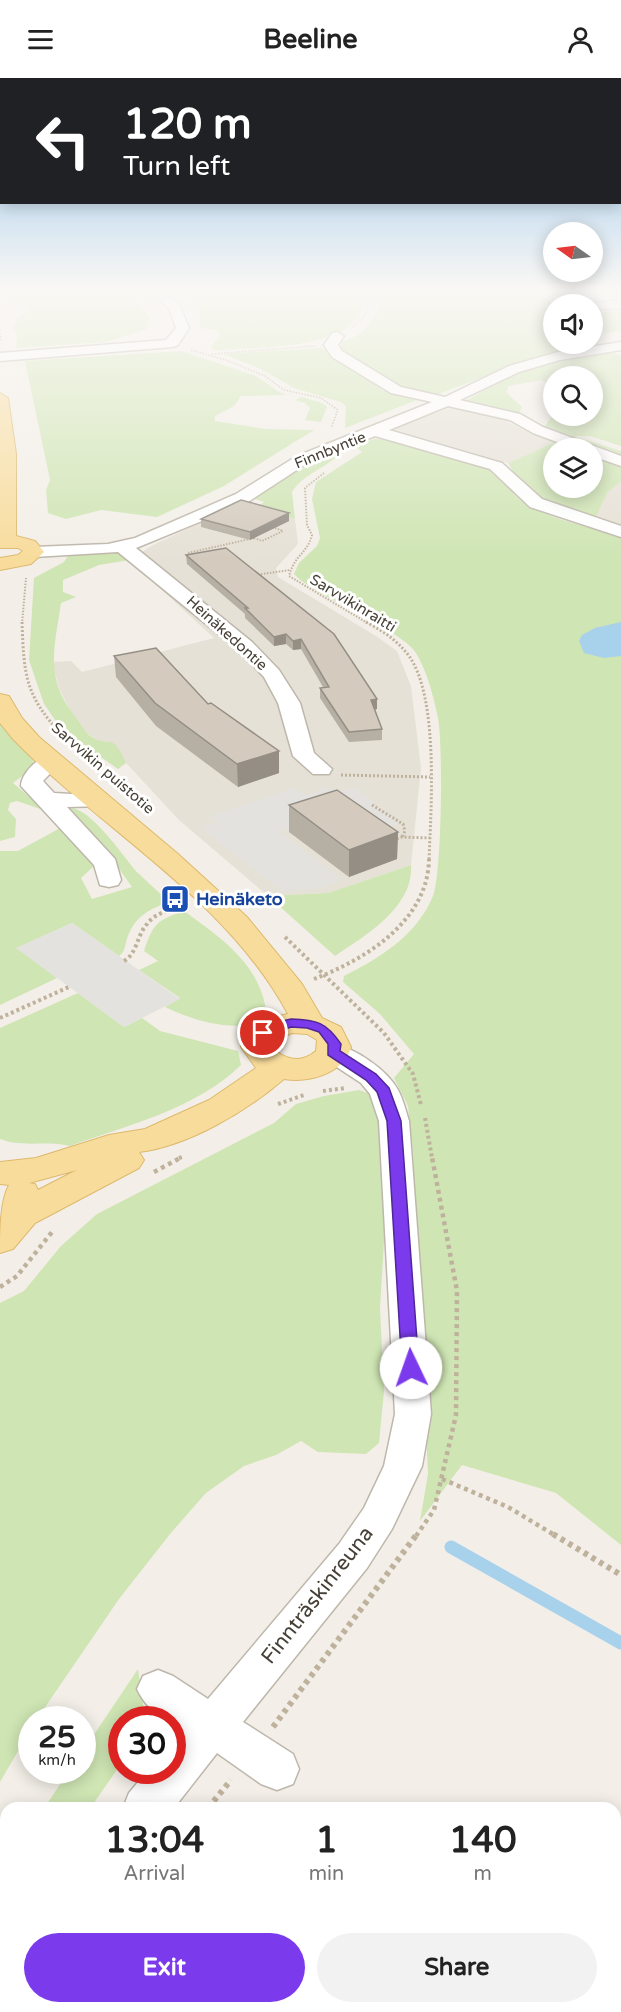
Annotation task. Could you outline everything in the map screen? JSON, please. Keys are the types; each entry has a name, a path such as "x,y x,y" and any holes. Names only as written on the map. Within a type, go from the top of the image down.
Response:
{"main road":[{"path":"0,398 7,454 3,542 30,546 34,552 24,560 2,570"},
{"name":"Sarvvikin puistotie","path":"0,701 14,725 59,751 97,801 200,889 262,952 297,997 309,1024"},
{"path":"280,1024 309,1024 331,1036 334,1044 333,1052 327,1060 311,1068 291,1070 277,1067 261,1058 256,1046 258,1039 270,1028 280,1024"},
{"path":"2,1172 39,1170 122,1143 152,1139 222,1108 254,1088 277,1067"},
{"path":"11,1227 131,1158 152,1139"},
{"path":"2,1172 22,1191 24,1203 11,1227"}],"street":[{"path":"378,379 396,390 515,417 538,430 559,438"},
{"path":"376,431 447,401 490,379"},
{"path":"424,411 460,420"},
{"name":"Finnbyntie","path":"34,552 123,547 140,542 242,498 290,466 376,431 496,466 536,503 621,532"},
{"path":"603,455 621,461"},
{"name":"Heinäkedontie","path":"123,547 245,646 272,674 289,704 304,756 321,769"},
{"path":"59,751 32,780 32,786 48,800 106,864 109,880"},
{"path":"48,800 97,801"},
{"name":"Finnträskinreuna","path":"150,1802 352,1556 378,1518 403,1466 413,1414 394,1121 384,1091 371,1077 333,1052"},
{"path":"158,1689 277,1769"}],"path":[{"name":"Sarvvikinraitti","path":"270,379 284,390 321,398 337,407 328,436 330,442 354,447 354,451 305,488 307,525 312,535 309,546 293,561 289,576 397,641 408,656 423,696 428,722 430,777 428,887 417,905 387,938 323,976"},
{"path":"244,536 262,541 283,531 275,528"},
{"path":"188,553 254,538"},
{"name":"Sarvvikin puistotie","path":"59,751 34,702 25,673 22,638 24,580 35,571 62,559 65,551"},
{"path":"250,576 290,570"},
{"name":"Sarvvikin puistotie","path":"76,747 153,812"},
{"path":"321,769 341,775 430,777"},
{"path":"372,804 403,824 405,831 402,837"},
{"path":"386,843 402,837 430,838"},
{"path":"124,961 130,958 140,931 149,919 183,905"},
{"path":"282,934 384,1033 402,1059"},
{"path":"0,1018 70,986"},
{"path":"316,1091 342,1089"},
{"path":"271,1108 307,1094"},
{"path":"147,1176 187,1155"},
{"path":"0,1287 17,1276 46,1238 61,1224"},
{"path":"442,1479 508,1507 621,1575"}],"shaded area":[{"path":"453,407 495,415 544,438 543,447 508,463 396,430 396,427"},
{"path":"621,482 621,528 594,521 608,492"},
{"path":"243,503 295,519 298,544 276,568 278,577 397,651 411,686 421,768 411,865 328,893 268,896 179,820 126,763 77,725 59,688 52,662 71,661 82,672 214,638 129,560 153,545"},
{"path":"294,788 307,795 323,788 345,791 356,788 375,802 372,804 400,824 385,829 339,811 280,832 341,880 317,889 281,891 202,828 218,823 210,816"},
{"path":"72,923 180,999 124,1027 16,948"}],"green space":[{"path":"29,379 261,379 279,392 288,395 241,396 234,406 215,416 215,421 265,429 314,430 224,486 157,517 101,510 66,519 48,513 46,490 50,480"},
{"path":"279,379 367,379 382,390 417,400 345,428 346,406 341,402 294,388"},
{"path":"388,379 477,379 433,396 398,385"},
{"path":"506,379 543,379 509,386 506,392 522,407 519,413 467,400"},
{"path":"603,379 621,379 621,446 603,440 603,438 574,436 580,438 576,438 545,426 603,426"},
{"path":"302,397 322,403 327,407 321,422 305,420 310,408 305,403 295,400"},
{"path":"374,439 418,446 474,462 497,474 515,495 529,506 563,520 621,535 621,1545 556,1493 462,1465 420,1521 428,1474 413,1152 408,1106 394,1078 414,1054 380,1014 343,982 344,976 384,953 407,934 426,910 433,896 438,862 441,808 440,732 432,693 424,668 416,653 399,637 320,593 294,574 299,563 317,546 320,538 312,499 316,482 362,452 355,446"},
{"path":"603,445 621,451 621,455 603,448"},
{"path":"543,447 543,498 603,498 603,459 621,465 621,482 608,492 594,521 556,506 534,493 516,475 508,463"},
{"path":"338,450 342,452 336,458 309,475 292,492 295,519 257,507 264,502 255,499 295,472"},
{"path":"111,552 124,554 129,560 99,565 63,580 63,592 76,597 61,603 54,661 58,688 65,701 89,735 98,740 114,743 126,763 118,769 62,730 44,704 29,660 34,578 64,562 69,554"},
{"path":"0,719 7,732 34,760 29,771 13,783 46,811 17,801 10,803 8,810 16,819 15,837 0,841"},
{"path":"68,808 77,809 96,823 138,873 169,902 138,919 119,956 72,923 17,948 57,978 0,1005 0,851 18,851 62,827 94,861 94,866 81,878 92,899 132,887 99,841 66,811"},
{"path":"411,865 410,880 405,894 396,907 373,929 335,956 268,896 328,893"},
{"path":"184,911 236,953 256,979 266,1011 260,1022 236,1026 224,1025 176,1012 165,1007 180,998 139,970 158,961 144,951 153,929 162,920"},
{"path":"78,993 124,1027 142,1018 160,1031 238,1051 241,1065 223,1080 182,1104 138,1123 70,1146 17,1143 0,1139 0,1028"},
{"path":"359,1090 370,1094 379,1112 386,1208 380,1308 384,1391 379,1443 366,1454 318,1452 301,1441 276,1455 244,1466 206,1493 170,1534 119,1599 46,1706 18,1706 18,1751 0,1782 0,1303 24,1291 61,1246 97,1214 274,1123 296,1104"},
{"path":"138,1669 143,1706 113,1706"},
{"path":"108,1714 108,1783 94,1802 48,1802 60,1784 96,1784 96,1732"}],"water":[{"path":"621,622 621,656 604,658 584,653 579,641 582,635 595,628"}],"building":[{"path":"241,500 289,513 250,532 201,519"},
{"path":"226,548 334,634 377,699 371,700 382,729 349,732 320,688 329,687 301,639 293,641 286,634 274,637 245,608 248,608 186,555"},
{"path":"156,648 208,704 211,703 279,751 237,764 155,703 114,656"},
{"path":"337,790 398,832 349,850 289,805"}],"waterway":[{"path":"451,1547 621,1643"}],"place":[{"name":"Heinäketo","path":"175,899"}],"route":[{"path":"263,1033 280,1024 291,1023 309,1024 323,1030 331,1036 334,1044 333,1052 371,1077 384,1091 394,1121 411,1368"}]}
